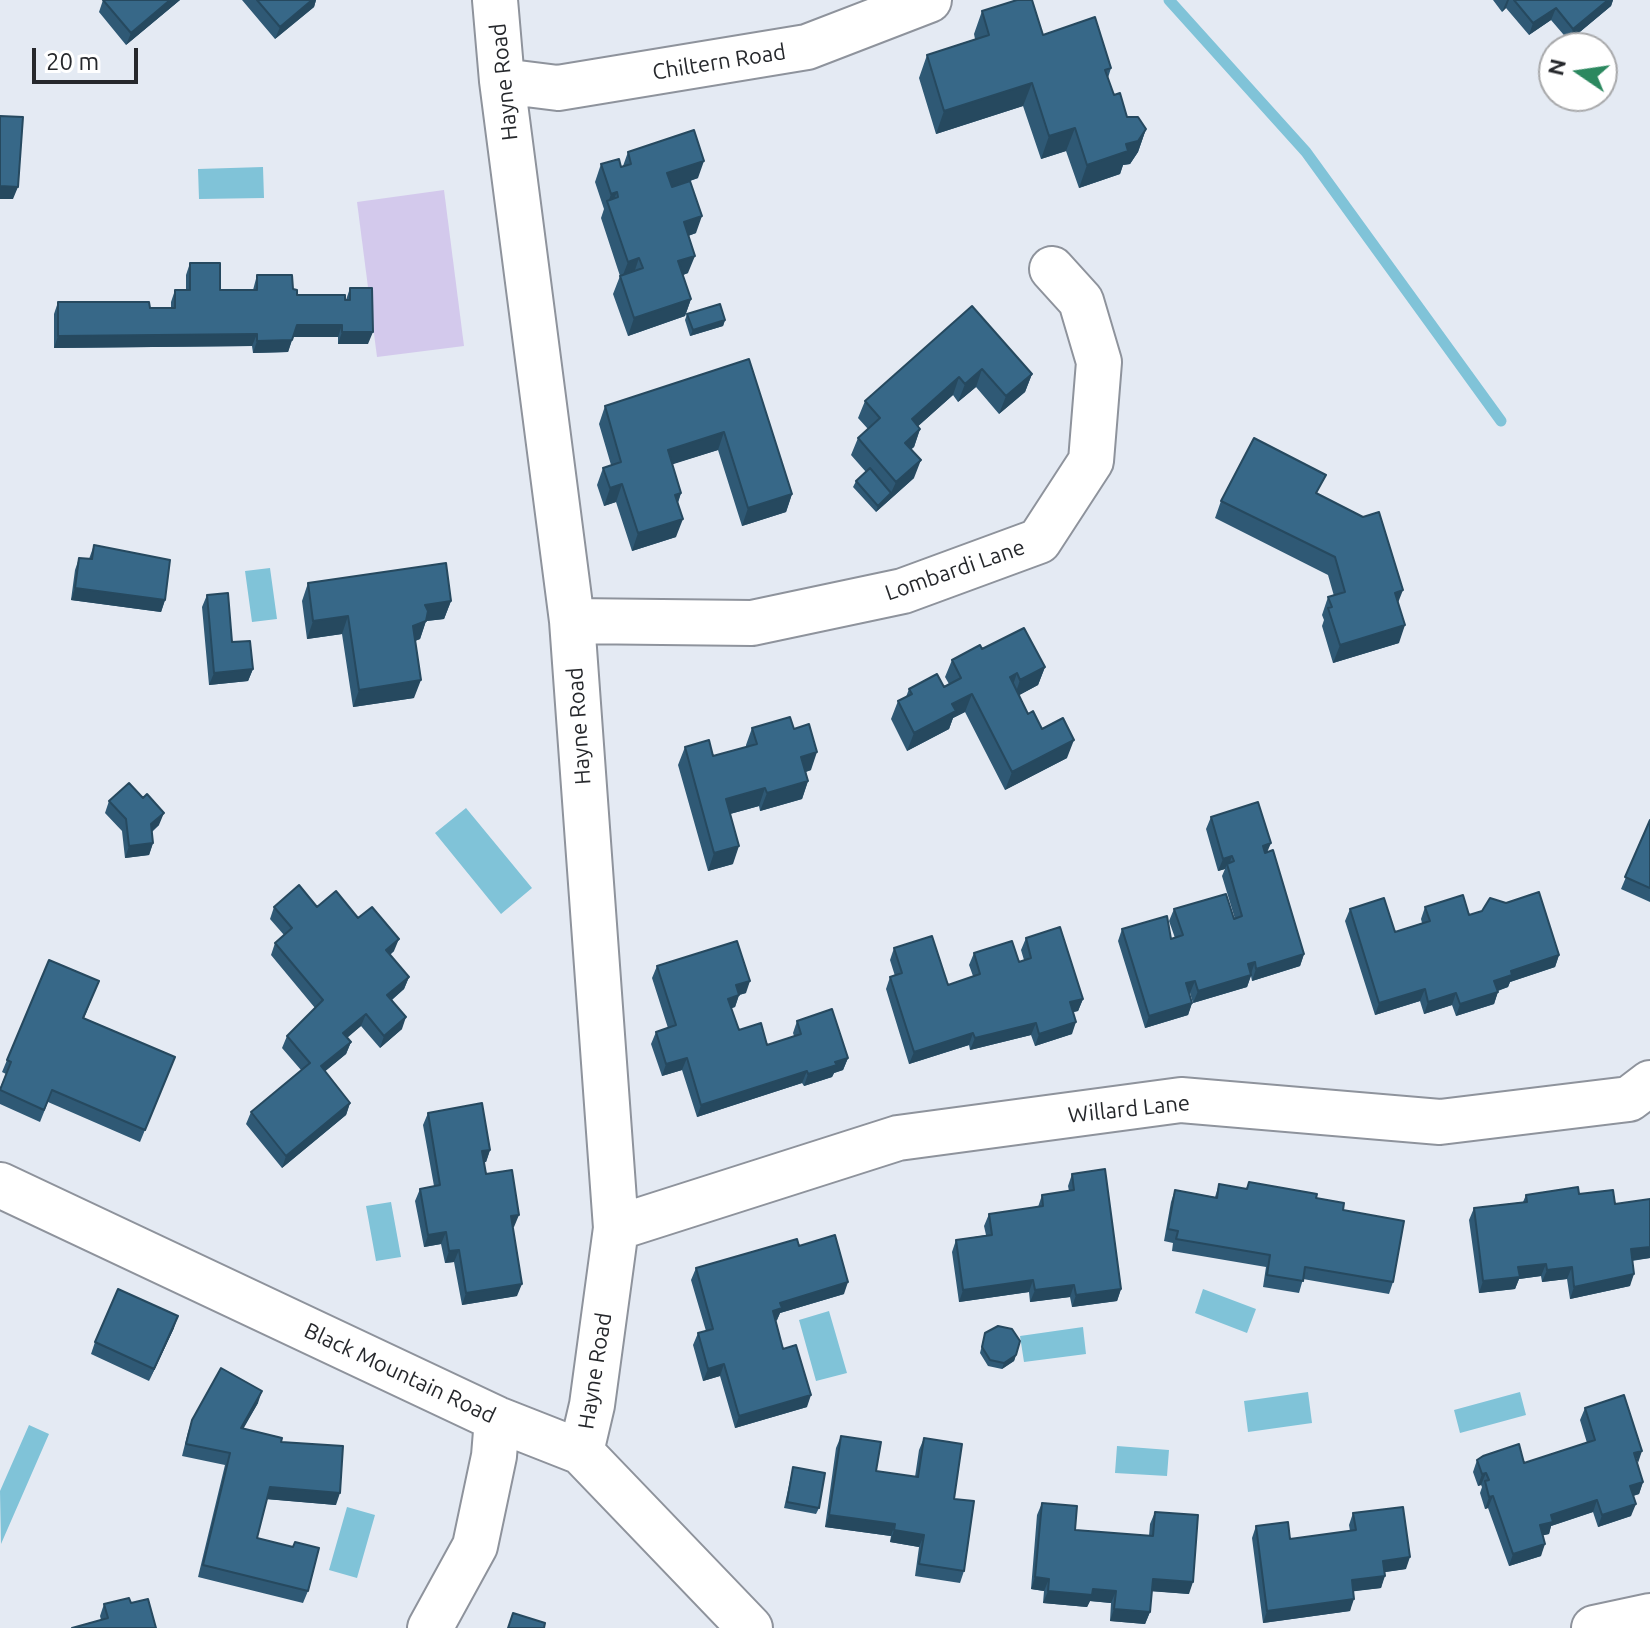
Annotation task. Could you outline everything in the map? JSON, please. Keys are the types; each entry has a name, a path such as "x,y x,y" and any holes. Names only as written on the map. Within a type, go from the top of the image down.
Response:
{"street":[{"name":"Hayne Road","path":"495,0 502,81 572,621 616,1228 592,1405 581,1452"},
{"name":"Chiltern Road","path":"502,81 558,88 807,47 929,0"},
{"name":"Lombardi Lane","path":"572,621 752,623 903,591 1039,541 1091,461 1099,362 1081,301 1052,269"},
{"name":"Willard Lane","path":"616,1228 913,1136 1181,1100 1440,1122 1629,1099 1650,1083"},
{"name":"Black Mountain Road","path":"0,1185 497,1419 581,1452 750,1628"},
{"path":"430,1628 475,1546 494,1456 497,1419"},
{"path":"706,1581 717,1628"},
{"path":"1594,1628 1650,1616"}],"shaded area":[{"path":"444,190 464,346 377,357 357,202"}],"water":[{"path":"263,167 264,198 199,199 198,169"},
{"path":"270,568 277,619 252,622 245,571"},
{"path":"466,808 532,888 501,914 435,833"},
{"path":"391,1202 401,1257 376,1261 366,1206"},
{"path":"1203,1289 1256,1309 1247,1333 1195,1313"},
{"path":"829,1311 847,1373 816,1381 799,1320"},
{"path":"1083,1327 1086,1354 1024,1362 1020,1336"},
{"path":"1308,1392 1312,1423 1248,1432 1244,1401"},
{"path":"1520,1392 1526,1415 1460,1433 1454,1410"},
{"path":"29,1425 49,1434 1,1544 0,1491"},
{"path":"1117,1446 1169,1450 1167,1476 1115,1473"},
{"path":"347,1507 375,1515 357,1578 329,1570"}],"building":[{"path":"103,0 170,0 131,33"},
{"path":"257,0 312,0 280,27"},
{"path":"1017,0 1032,0 1043,35 1095,17 1111,68 1105,70 1114,95 1120,93 1127,117 1138,117 1146,129 1138,141 1126,144 1128,151 1087,165 1075,128 1049,136 1032,83 944,111 927,55 989,35 982,11"},
{"path":"1514,0 1608,0 1573,29 1556,8 1533,23"},
{"path":"0,116 23,117 18,187 0,186"},
{"path":"694,130 704,161 667,173 672,187 690,181 702,216 684,222 695,256 678,261 691,299 634,318 620,276 643,268 639,258 628,262 607,201 618,197 617,192 611,194 601,164 619,159 621,167 631,164 628,152"},
{"path":"190,263 220,263 220,290 257,290 257,275 292,275 293,289 297,290 297,295 345,295 345,300 350,300 350,288 372,288 373,332 342,332 342,325 297,325 292,340 257,341 257,334 58,336 58,302 149,302 150,308 175,308 175,290 190,290"},
{"path":"720,304 725,320 693,330 687,314"},
{"path":"972,306 1032,374 1006,396 982,369 965,384 959,377 912,419 920,429 905,443 921,460 896,482 858,438 880,418 865,401"},
{"path":"749,359 792,494 748,508 724,432 668,450 681,493 675,495 683,519 638,533 622,484 610,488 603,468 621,462 605,406"},
{"path":"1254,438 1326,475 1316,493 1363,517 1379,512 1403,590 1395,593 1405,625 1340,645 1328,608 1332,607 1328,597 1345,592 1335,557 1221,501"},
{"path":"870,468 891,493 878,506 856,481"},
{"path":"94,545 170,560 165,600 75,588 79,558 92,559"},
{"path":"446,563 451,601 425,605 428,611 426,621 413,626 421,680 359,690 348,616 313,621 308,583"},
{"path":"228,593 232,642 250,641 253,669 214,673 207,595"},
{"path":"1024,628 1045,667 1020,680 1017,673 1010,677 1028,714 1033,711 1042,729 1063,718 1074,740 1012,772 972,694 952,704 956,711 914,733 898,701 912,694 909,689 937,674 944,687 961,678 952,660"},
{"path":"790,717 794,729 809,724 817,752 801,757 808,781 767,793 765,788 726,799 739,846 714,853 685,747 709,740 713,756 757,744 752,728"},
{"path":"129,783 143,798 147,794 164,813 151,824 153,843 129,846 126,819 109,801"},
{"path":"1258,802 1271,843 1263,846 1265,853 1273,850 1304,954 1256,969 1255,962 1248,964 1251,975 1198,991 1195,981 1186,983 1192,1003 1149,1016 1122,929 1167,916 1171,939 1183,935 1174,909 1226,894 1234,919 1242,916 1227,864 1234,861 1232,856 1223,859 1211,817"},
{"path":"1650,820 1650,888 1625,877"},
{"path":"299,885 317,907 336,891 358,918 372,907 399,939 386,950 409,977 387,995 406,1017 384,1036 366,1014 343,1033 351,1042 321,1066 350,1103 286,1156 251,1112 310,1063 287,1036 323,1000 275,943 292,928 274,907"},
{"path":"1539,892 1559,955 1511,971 1512,975 1494,981 1498,992 1460,1004 1456,993 1428,1002 1425,989 1379,1003 1350,909 1384,898 1395,932 1430,921 1425,907 1463,895 1469,915 1482,911 1490,898 1506,903"},
{"path":"1060,927 1083,999 1070,1002 1076,1022 1039,1034 1036,1023 975,1038 973,1033 914,1052 890,977 902,973 894,948 932,936 948,985 980,974 974,953 1012,941 1019,962 1031,958 1026,938"},
{"path":"737,941 750,981 736,985 739,995 728,999 739,1030 761,1023 767,1045 801,1034 797,1021 832,1009 848,1058 835,1062 837,1065 808,1074 807,1071 701,1105 687,1058 666,1064 656,1032 676,1025 657,966"},
{"path":"49,960 99,981 83,1018 175,1057 145,1130 52,1090 44,1110 0,1090 11,1062 7,1060"},
{"path":"482,1103 490,1150 482,1151 486,1174 512,1170 519,1215 511,1216 522,1284 466,1293 459,1250 449,1251 446,1232 428,1235 420,1189 440,1185 428,1113"},
{"path":"1105,1169 1121,1289 1076,1295 1074,1285 1035,1290 1033,1280 963,1290 956,1240 992,1235 989,1214 1043,1206 1042,1195 1074,1190 1072,1174"},
{"path":"1249,1182 1317,1194 1316,1198 1344,1203 1343,1210 1404,1221 1393,1282 1305,1267 1303,1281 1267,1275 1270,1255 1176,1239 1178,1231 1168,1229 1175,1190 1217,1198 1219,1184 1247,1189"},
{"path":"1578,1187 1579,1194 1613,1190 1615,1204 1650,1199 1650,1247 1631,1249 1634,1274 1574,1287 1572,1267 1547,1270 1546,1264 1518,1267 1520,1277 1483,1281 1474,1208 1527,1202 1526,1195"},
{"path":"835,1235 848,1282 780,1303 782,1308 773,1311 783,1349 796,1345 811,1395 739,1416 724,1364 708,1369 698,1333 713,1329 696,1268 797,1239 799,1246"},
{"path":"118,1289 178,1316 154,1369 95,1342"},
{"path":"998,1326 1012,1329 1020,1341 1016,1355 1004,1363 990,1360 982,1347 985,1333"},
{"path":"221,1368 262,1391 241,1428 282,1438 281,1442 343,1446 340,1493 270,1487 257,1538 293,1547 295,1542 319,1548 308,1591 203,1565 230,1453 186,1444 192,1420"},
{"path":"1624,1395 1642,1451 1634,1453 1643,1482 1630,1486 1636,1504 1602,1515 1597,1500 1551,1515 1553,1522 1540,1525 1545,1544 1513,1554 1493,1496 1489,1497 1485,1481 1489,1480 1486,1473 1482,1474 1477,1460 1519,1444 1524,1463 1595,1440 1585,1408"},
{"path":"841,1436 881,1442 876,1471 918,1477 924,1438 962,1444 954,1499 974,1501 964,1571 919,1564 924,1535 894,1530 895,1524 829,1515"},
{"path":"793,1467 825,1473 819,1508 787,1502"},
{"path":"1042,1503 1077,1506 1075,1530 1153,1536 1155,1512 1198,1515 1193,1582 1153,1579 1150,1612 1114,1609 1116,1591 1093,1589 1092,1595 1048,1591 1049,1579 1035,1577"},
{"path":"1403,1507 1410,1557 1383,1561 1385,1576 1352,1580 1354,1599 1267,1611 1256,1526 1288,1522 1290,1539 1356,1530 1353,1513"},
{"path":"129,1598 131,1603 148,1599 156,1628 72,1628 108,1618 104,1604"},
{"path":"513,1613 545,1623 544,1628 508,1628"}],"waterway":[{"path":"1169,0 1306,152 1501,421"}]}
